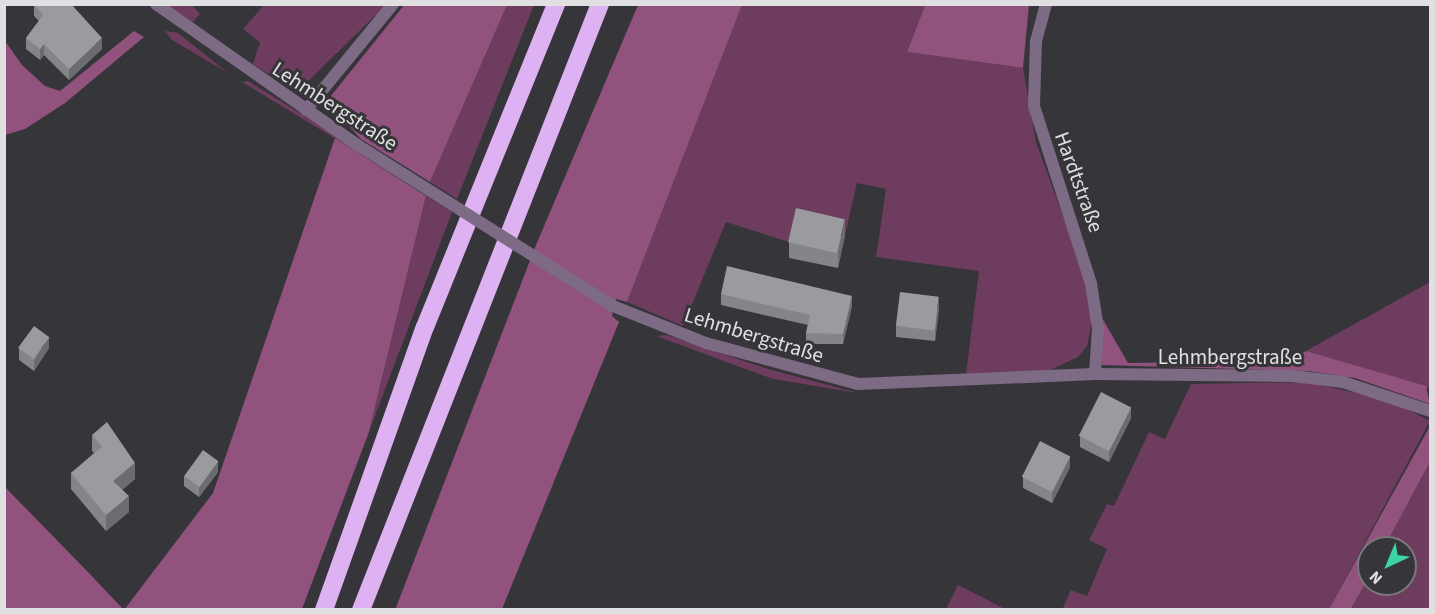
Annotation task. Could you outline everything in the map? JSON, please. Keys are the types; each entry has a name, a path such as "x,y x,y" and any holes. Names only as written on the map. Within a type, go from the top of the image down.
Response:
{"highway":[{"path":"324,609 425,327 556,4"},
{"path":"361,609 600,4"}],"street":[{"name":"Lehmbergstraße","path":"156,4 359,146 614,306 706,343 858,384 1095,374 1318,378 1431,411"},
{"path":"306,110 393,4"},
{"name":"Hardtstraße","path":"1046,4 1036,41 1034,106 1091,284 1098,328 1095,374"}],"shaded area":[{"path":"405,4 507,5 430,182 361,139 326,102"},
{"path":"925,4 907,52 1023,68 1036,142 1083,271 1092,321 1087,346 1078,357 1044,373 966,374 979,271 876,257 886,189 857,183 845,235 797,224 792,243 726,222 683,326 627,302 742,5"},
{"path":"165,5 192,5 200,14 193,22"},
{"path":"264,5 386,5 297,92 253,64 260,42 243,29"},
{"path":"507,5 534,5 457,199 430,182"},
{"path":"638,5 742,5 627,302 616,299 612,316 619,322 502,609 395,610 536,245"},
{"path":"925,5 1029,5 1023,68 907,52"},
{"path":"134,31 144,37 65,103 25,129 5,135 5,41 22,65 45,86 60,91"},
{"path":"165,31 178,33 228,73 172,40"},
{"path":"248,81 339,137 354,150 242,82"},
{"path":"335,138 426,196 369,432 302,609 124,610 213,493"},
{"path":"426,196 452,212 369,432"},
{"path":"1430,282 1430,389 1306,351"},
{"path":"1102,318 1128,363 1289,361 1306,351 1426,386 1430,404 1355,378 1308,371 1102,365"},
{"path":"667,335 768,369 858,393 773,379 656,336"},
{"path":"1306,382 1390,400 1430,421 1368,536 1357,536 1357,557 1329,609 1062,610 1071,590 1087,596 1107,549 1089,540 1107,504 1114,506 1149,432 1165,439 1191,384"},
{"path":"1430,426 1430,462 1390,536 1369,536"},
{"path":"1430,462 1430,609 1351,610 1359,596 1417,596 1417,536 1390,536"},
{"path":"5,487 87,571 123,609 5,609"},
{"path":"1357,558 1358,596 1351,609 1329,609"},
{"path":"958,585 1005,609 946,609"}],"building":[{"path":"34,4 71,4 102,38 69,69 44,44 40,49 26,38 43,15"},
{"path":"796,208 845,219 837,253 788,242"},
{"path":"727,266 852,296 843,334 806,333 810,315 721,294"},
{"path":"900,292 939,297 935,330 896,326"},
{"path":"34,326 49,337 34,359 18,348"},
{"path":"1101,392 1131,407 1109,451 1079,436"},
{"path":"107,422 135,463 113,481 129,496 106,515 71,473 102,447 92,435"},
{"path":"1040,441 1070,456 1052,492 1022,477"},
{"path":"203,450 218,461 200,487 184,476"}]}
